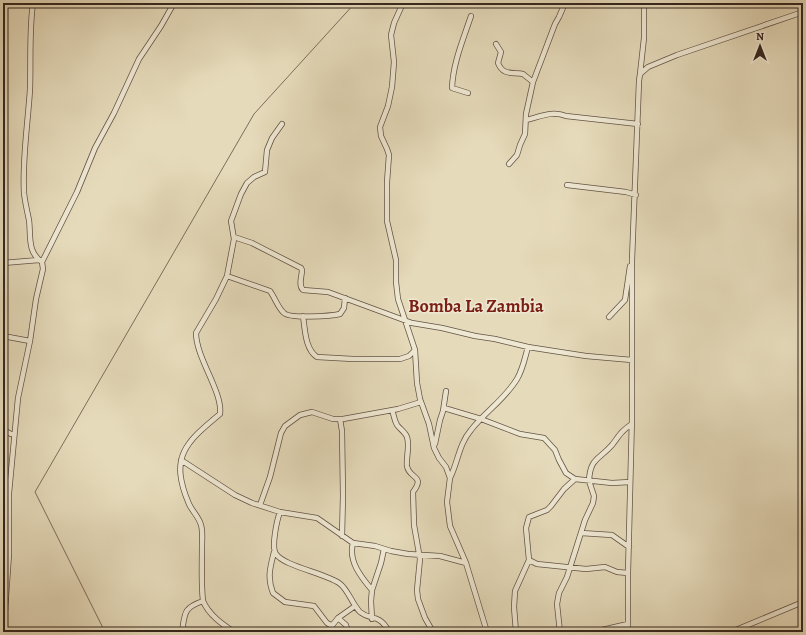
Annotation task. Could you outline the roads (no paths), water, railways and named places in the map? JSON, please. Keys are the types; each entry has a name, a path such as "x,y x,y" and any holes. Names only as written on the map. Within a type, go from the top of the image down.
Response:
{"street":[{"path":"4,629 5,581 9,548 9,493 18,398 43,269 40,261 35,257 30,244 29,222 24,193 24,165 30,87 29,51 32,3"},
{"path":"40,261 77,192 96,148 139,59 174,3"},
{"path":"403,3 394,23 391,35 394,62 392,87 388,106 380,127 381,136 389,155 387,221 396,260 398,299 415,350 417,383 421,402 429,424 434,448 446,467 450,478"},
{"path":"509,164 517,155 525,134 528,99 533,82 555,24 565,3"},
{"path":"628,632 632,424 632,260 636,195 639,81 644,38 644,3"},
{"path":"640,74 648,68 676,55 803,12"},
{"path":"468,93 452,88 456,62 471,16"},
{"path":"496,44 501,52 498,63 502,70 512,74 523,74 533,82"},
{"path":"526,120 540,116 561,114 566,116 638,124"},
{"path":"234,632 219,622 205,606 203,601 201,525 190,505 184,489 181,475 181,460 185,448 200,430 220,414 217,395 200,351 196,339 196,333 227,276 234,237 231,218 246,183 265,172 267,150 272,138 282,124"},
{"path":"567,185 626,192 636,195"},
{"path":"234,237 252,243 301,268 300,284 303,290 328,292 412,323 528,347 586,356 632,360"},
{"path":"3,263 40,261"},
{"path":"609,317 625,300 631,262"},
{"path":"227,276 270,291 286,315 320,317 340,314 344,308 345,298"},
{"path":"303,316 308,345 312,354 316,357 353,360 400,359 409,356 415,350"},
{"path":"3,336 30,341"},
{"path":"487,632 466,563 450,526 447,502 450,478 454,471 462,446 470,430 498,402 517,379 521,372 528,347"},
{"path":"434,448 444,408 446,391"},
{"path":"260,505 270,477 281,433 285,426 300,415 306,413 317,413 340,419 392,410 421,402"},
{"path":"444,408 481,419 520,434 544,438 555,450 566,473 575,479 589,481 630,482"},
{"path":"392,410 397,424 407,436 407,465 408,469 416,477 418,483 418,486 413,492 414,525 420,566 417,590 418,599 425,618 433,632"},
{"path":"340,419 342,431 342,536"},
{"path":"560,632 557,604 559,593 568,577 581,533 593,503 594,496 589,481 589,472 594,462 612,444 623,430 632,424"},
{"path":"3,430 10,434"},
{"path":"181,460 235,495 280,512 317,518 352,543 375,546 408,554 440,556 466,563"},
{"path":"516,632 514,607 515,591 529,560 526,528 529,516 547,510 564,489 575,479"},
{"path":"280,512 276,529 274,552 269,568 269,579 273,593 286,602 314,606 327,623 331,625"},
{"path":"581,533 612,535 629,547"},
{"path":"352,543 351,552 357,570 372,590"},
{"path":"3,548 9,548"},
{"path":"372,619 372,590 381,563 384,548"},
{"path":"274,552 283,560 332,579 340,584 355,606 368,618 380,620 389,632"},
{"path":"529,560 537,564 550,566 586,569 605,567 617,572 628,573"},
{"path":"182,632 185,612 193,605 203,601"},
{"path":"731,632 803,602"},
{"path":"327,632 338,618 355,606"},
{"path":"338,618 346,624 348,632"},
{"path":"593,632 628,624"}],"waterway":[{"path":"105,632 35,492 254,114 355,3"}],"district":[{"name":"Bomba La Zambia","path":"476,306"}]}
